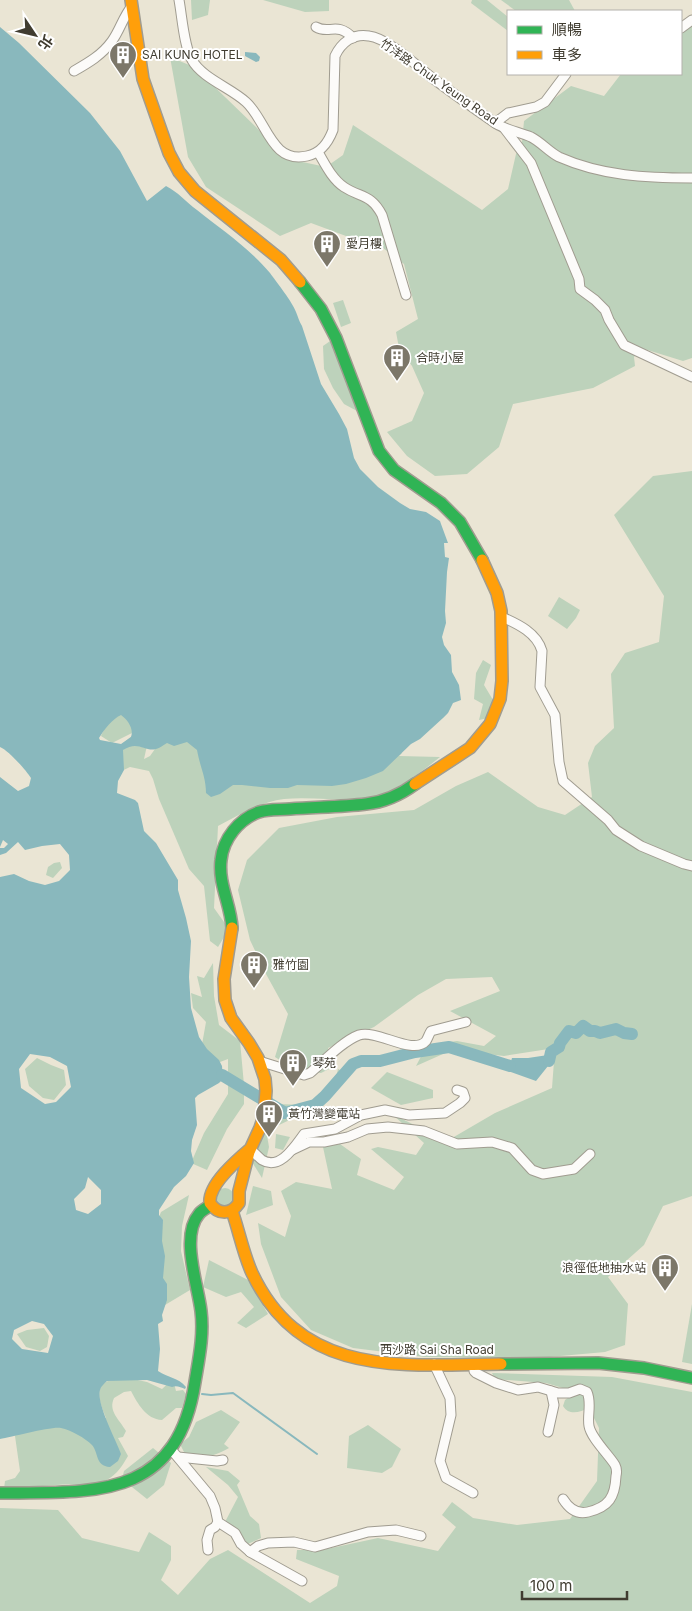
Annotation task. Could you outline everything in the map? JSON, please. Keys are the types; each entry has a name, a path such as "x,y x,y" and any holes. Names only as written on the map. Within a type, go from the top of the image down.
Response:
{"main road":[{"path":"132,3 143,79 169,153 179,172 189,186 201,197 281,260 318,304 332,329 379,451 388,464 399,474 442,503 460,522 495,587 502,617 502,681 500,699 490,724 470,748 392,798 367,804 262,811 240,822 227,839 220,864 221,878 229,902 232,922 224,987 225,1001 231,1020 252,1046 259,1061 264,1079 266,1102 261,1126 250,1149 246,1172 239,1192 239,1202 232,1211 227,1213 221,1212 211,1205 209,1200 210,1194 237,1159 250,1149"},
{"path":"216,1184 227,1182 232,1184 239,1192"},
{"path":"0,1493 83,1491 112,1487 143,1474 170,1448 180,1434 189,1413 201,1345 203,1323 201,1300 190,1250 193,1226 198,1214 211,1205"},
{"name":"西沙路 Sai Sha Road","path":"232,1211 246,1256 257,1283 274,1309 296,1330 322,1348 348,1358 385,1364 598,1363 638,1367 692,1378"}],"street":[{"path":"180,0 189,52 196,66 247,102 257,114 272,142 284,154 293,157 302,157 318,152 325,146 333,130 335,56 340,47 353,38 341,29 319,29 316,27"},
{"path":"74,71 96,59 112,41 132,3"},
{"name":"竹洋路 Chuk Yeung Road","path":"353,38 369,36 381,40 495,123 532,138 558,156 597,171 632,176 692,178"},
{"path":"495,123 508,113 536,107 545,102 565,75"},
{"path":"504,128 531,164 548,200 579,279 580,289 605,310 624,345 692,376"},
{"path":"318,152 333,176 344,187 368,198 382,214 406,295"},
{"path":"502,617 530,632 541,646 540,687 554,715 563,781 608,820 616,830 641,846 692,866"},
{"path":"259,1061 304,1075 310,1073 360,1034 417,1046 426,1042 431,1031 466,1022"},
{"path":"250,1149 263,1161 275,1162 290,1154 304,1134 335,1129 361,1116 386,1110 409,1115 445,1113 464,1098 463,1092 457,1090"},
{"path":"292,1150 309,1142 324,1142 348,1137 367,1129 388,1127 424,1131 457,1144 492,1142 512,1148 532,1170 543,1174 574,1169 590,1154"},
{"path":"434,1364 450,1398 451,1414 440,1461 446,1478 473,1493"},
{"path":"474,1364 474,1372 496,1384 518,1390 538,1387 564,1393 580,1389 587,1392 589,1400 589,1428 616,1466 614,1493 606,1504 585,1513 579,1513 567,1506 563,1499"},
{"path":"548,1432 554,1405 551,1391"},
{"path":"170,1448 210,1496 215,1508 218,1522 210,1530 208,1550"},
{"path":"178,1457 217,1462 223,1460"},
{"path":"218,1522 236,1533 241,1544 250,1552 302,1581"},
{"path":"250,1552 258,1546 268,1543 294,1542 315,1547 368,1532 396,1530 421,1536"}],"green space":[{"path":"191,0 210,0 208,15 192,20"},
{"path":"263,0 329,0 329,11 305,12"},
{"path":"472,0 487,0 507,16 507,30 471,3"},
{"path":"501,0 569,0 574,10 515,10"},
{"path":"682,24 692,24 692,358 683,361 641,348 634,357 635,366 593,388 513,404 499,447 467,474 435,476 407,456 387,432 412,421 424,393 412,366 399,348 396,332 418,319 404,264 383,248 311,223 280,236 206,187 188,157 170,57 194,67 257,128 284,158 326,167 343,155 353,125 482,210 508,189 516,154 522,142 524,121 571,86 604,96 620,75 682,75"},
{"path":"343,300 351,323 341,327 333,303"},
{"path":"333,339 357,411 344,404 333,388 324,369 323,346"},
{"path":"692,471 692,1196 663,1206 644,1245 608,1277 628,1304 625,1345 605,1352 538,1358 425,1357 353,1348 311,1330 281,1297 261,1244 258,1223 285,1237 291,1216 281,1191 296,1182 332,1189 323,1147 340,1144 361,1159 357,1175 394,1190 404,1177 371,1149 378,1147 416,1155 424,1143 392,1114 447,1141 495,1113 552,1088 555,1048 504,1056 452,1050 416,1066 427,1045 457,1041 484,1046 496,1036 450,1011 500,991 492,977 446,979 418,995 374,1027 328,1048 333,1067 321,1073 295,1070 275,1057 288,1014 250,940 238,890 247,860 279,828 337,817 414,810 456,786 488,772 538,807 565,815 592,797 588,763 595,746 614,728 611,674 625,653 659,642 664,596 614,515 653,476"},
{"path":"559,597 580,610 567,629 548,616"},
{"path":"483,660 491,665 484,685 493,700 488,718 479,720 483,704 474,699 476,673"},
{"path":"112,712 126,716 134,732 112,743 101,736"},
{"path":"137,732 150,732 144,759 150,756 160,742 190,735 402,753 399,756 440,757 400,786 377,796 353,800 284,799 267,803 218,826 214,908 229,929 218,947 210,941 204,886 189,869 149,771 130,767 111,776 113,751"},
{"path":"60,862 62,868 53,878 46,875 48,867"},
{"path":"213,963 214,996 219,1025 240,1041 244,1104 227,1129 207,1170 191,1163 204,1133 228,1094 228,1059 220,1062 201,1050 206,1022 193,1008 191,993 202,997 197,976 204,978"},
{"path":"37,1058 64,1070 66,1085 54,1100 43,1098 29,1086 25,1069"},
{"path":"338,1069 350,1075 322,1107 277,1126 274,1104 310,1105 335,1081"},
{"path":"387,1072 433,1090 433,1098 401,1105 371,1088"},
{"path":"266,1130 269,1147 262,1178 252,1162"},
{"path":"276,1134 290,1137 283,1150 275,1148"},
{"path":"253,1186 271,1191 273,1205 246,1215"},
{"path":"225,1188 231,1191 234,1197 231,1203 225,1206 219,1203 216,1197 219,1191"},
{"path":"189,1195 182,1226 181,1251 190,1290 165,1305 144,1255 161,1212"},
{"path":"209,1260 248,1280 268,1314 246,1328 237,1323 254,1307 241,1292 226,1297 203,1287"},
{"path":"692,1304 692,1364 682,1362"},
{"path":"44,1328 49,1336 47,1347 40,1351 26,1347 17,1334 27,1330"},
{"path":"492,1373 612,1377 692,1392 692,1611 0,1611 0,1508 58,1510 82,1538 139,1552 149,1532 171,1546 171,1560 161,1580 178,1595 210,1559 228,1550 310,1603 337,1586 339,1576 296,1559 297,1550 322,1550 378,1538 438,1551 456,1527 442,1515 452,1502 473,1518 517,1525 570,1519 597,1481 599,1428 589,1408 575,1412 565,1409 563,1406 565,1400 576,1392 546,1383 495,1379"},
{"path":"133,1379 147,1382 162,1389 173,1379 176,1391 183,1390 186,1394 182,1408 176,1408 162,1420 147,1414 131,1391 124,1392 114,1398 113,1411 126,1431 123,1437 118,1438 128,1456 120,1469 112,1476 107,1480 88,1485 69,1484 4,1489 5,1481 15,1478 20,1471 15,1436 0,1419 106,1418 102,1409 100,1388 108,1381"},
{"path":"221,1410 240,1422 224,1444 229,1448 208,1456 197,1457 185,1454 180,1444 189,1437 196,1422"},
{"path":"368,1425 401,1449 392,1467 382,1473 347,1468 349,1436"},
{"path":"153,1448 171,1463 164,1485 147,1499 122,1479 124,1471"},
{"path":"206,1467 228,1471 240,1481 237,1485 250,1516 259,1524 261,1538 248,1544 239,1533 225,1522 238,1497 228,1485"}],"water":[{"path":"0,27 19,43 90,113 120,151 147,201 166,186 174,191 254,256 288,297 302,326 321,384 347,429 354,458 360,469 378,487 400,503 410,509 426,512 440,521 448,543 444,543 445,557 449,558 445,611 446,623 442,637 444,645 451,655 452,672 459,685 461,700 453,703 443,718 420,739 411,744 383,771 346,784 332,786 297,785 288,788 233,785 220,794 211,797 206,793 197,750 187,742 174,746 167,743 156,749 133,746 123,750 124,770 118,781 117,793 138,803 144,831 156,843 178,880 178,890 191,941 189,977 191,1008 199,1037 207,1049 219,1060 222,1066 223,1079 195,1098 197,1125 191,1151 194,1163 186,1176 174,1187 159,1210 159,1215 163,1220 162,1241 165,1256 163,1278 167,1284 167,1300 162,1315 163,1321 158,1324 160,1349 158,1371 180,1381 186,1387 185,1389 177,1386 172,1387 147,1380 107,1381 103,1385 100,1390 101,1404 121,1454 118,1461 110,1467 100,1462 89,1442 73,1432 61,1428 41,1430 0,1439 0,877 14,874 29,881 45,885 59,881 70,870 69,855 60,844 25,850 18,842 6,853 0,855 0,848 4,848 8,844 3,840 0,847 0,777 18,791 29,786 31,778 8,752 0,747","holes":["121,715 128,722 132,731 131,737 121,744 100,740 99,738 106,728","30,1054 50,1057 67,1066 71,1087 56,1102 45,1104 21,1088 19,1069","88,1177 101,1190 101,1204 88,1214 76,1210 74,1199 85,1188","32,1321 44,1324 53,1336 48,1353 22,1349 12,1339 14,1330"]},
{"path":"245,52 256,53 260,57 259,61 256,62 245,56"},
{"path":"548,1055 552,1061 536,1081 508,1071 512,1058"}],"waterway":[{"path":"549,1061 551,1052 559,1047 569,1031 576,1033 583,1026 590,1031 600,1033 616,1029 632,1034"},
{"path":"222,1075 285,1113 315,1105 353,1064 361,1061 380,1061 415,1052 449,1047 510,1066"},
{"path":"202,1394 233,1393 317,1454"}],"traffic: fast":[{"path":"300,282 321,309 336,338 379,451 394,470 441,503 460,522 482,560"},
{"path":"232,928 221,878 221,860 222,852 229,837 245,820 252,815 267,810 347,806 380,802 415,784"},
{"path":"0,1493 68,1492 99,1489 126,1481 150,1469 170,1449 185,1421 195,1382 201,1338 202,1320 190,1248 191,1235 199,1214 211,1205"},
{"path":"501,1364 598,1363 644,1368 692,1378"}],"traffic: slow":[{"path":"131,0 143,79 169,153 179,172 195,191 281,260 300,282"},
{"path":"415,784 470,748 490,724 500,699 502,681 501,611 497,593 482,560"},
{"path":"232,928 224,979 225,1000 231,1018 258,1058 265,1079 266,1091 264,1116 249,1152 239,1191 239,1203 232,1210 225,1212 217,1210 210,1203 218,1181 250,1149"},
{"path":"232,1211 252,1273 273,1307 298,1332 327,1349 358,1359 392,1364 501,1364"}],"place":[{"name":"SAI KUNG HOTEL","path":"123,79"},
{"name":"愛月樓","path":"327,268"},
{"name":"合時小屋","path":"397,382"},
{"name":"雅竹園","path":"254,989"},
{"name":"琴苑","path":"293,1087"},
{"name":"黃竹灣變電站","path":"269,1138"},
{"name":"浪徑低地抽水站","path":"665,1292"}]}
